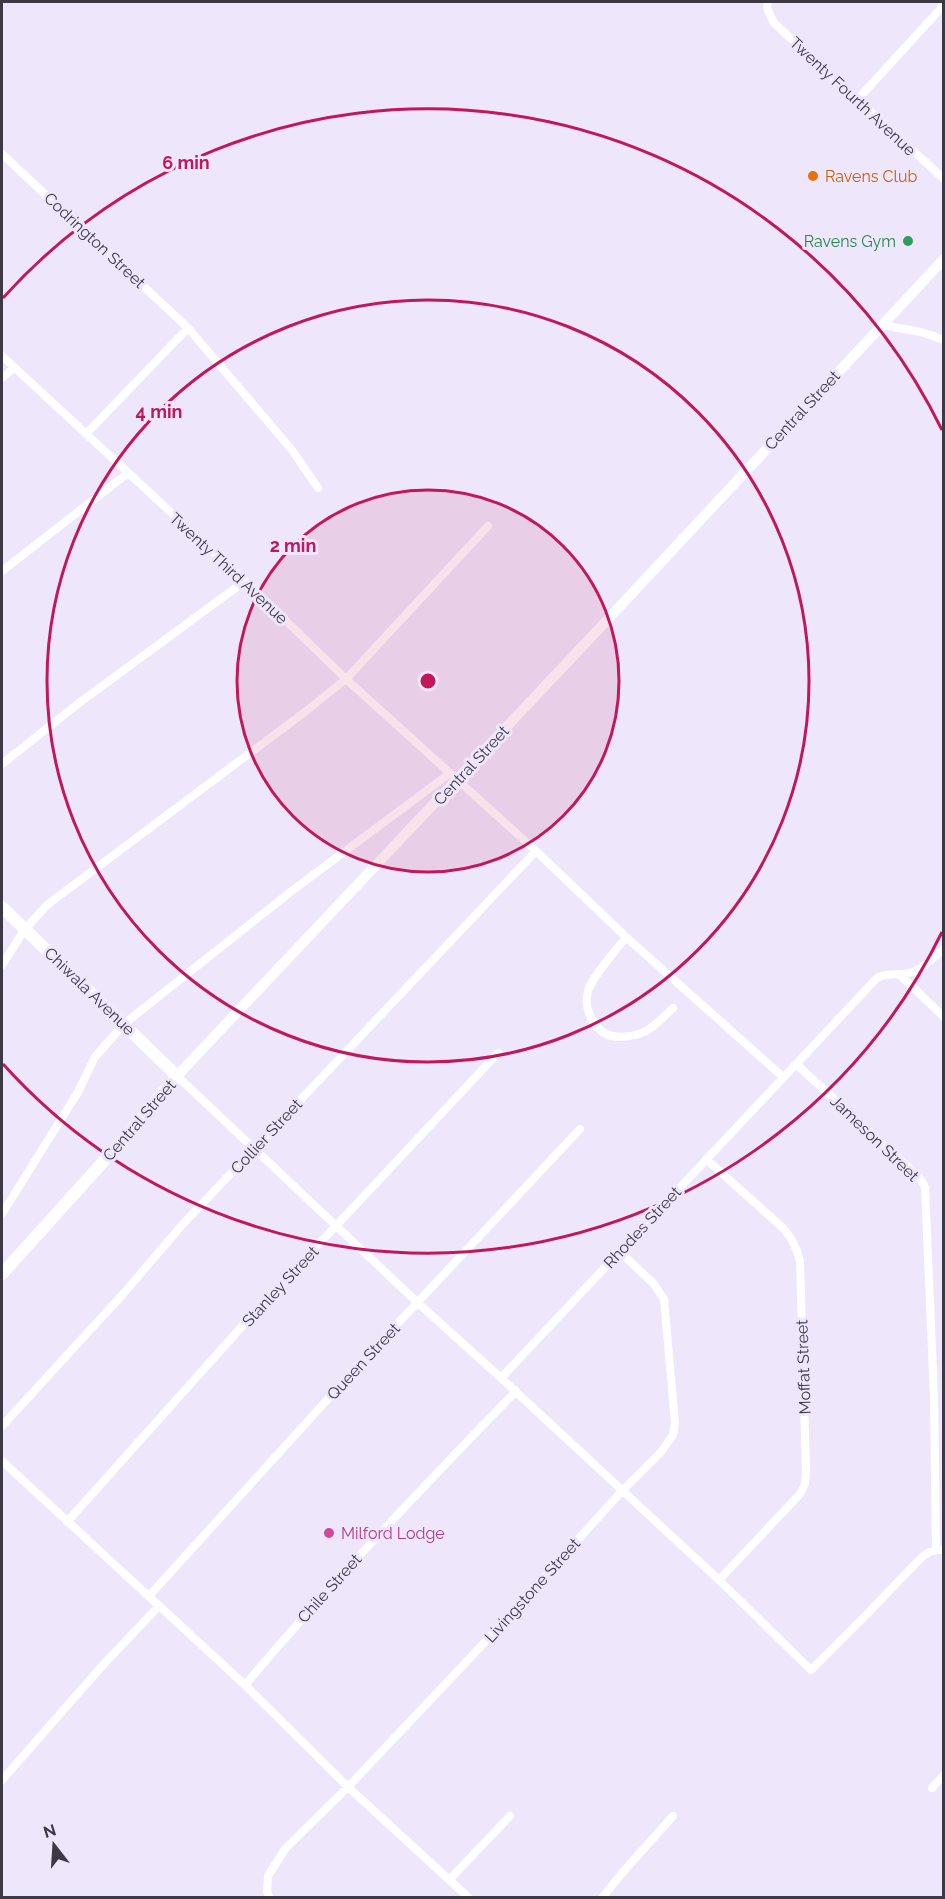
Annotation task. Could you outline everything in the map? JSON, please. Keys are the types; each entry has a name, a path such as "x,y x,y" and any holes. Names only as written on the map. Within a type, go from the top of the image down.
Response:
{"main road":[{"name":"Chiwala Avenue","path":"2,908 177,1076"},
{"name":"Central Street","path":"2,1274 122,1142 177,1076"}],"street":[{"name":"Twenty Fourth Avenue","path":"768,5 774,23 944,179"},
{"path":"857,100 944,5"},
{"name":"Codrington Street","path":"2,154 188,327 292,450 318,488"},
{"name":"Central Street","path":"177,1076 454,776 944,259"},
{"path":"881,325 921,332 944,340"},
{"path":"86,434 188,327"},
{"name":"Twenty Third Avenue","path":"2,356 245,581 346,679 536,851 626,938 783,1077"},
{"path":"2,378 14,368"},
{"path":"2,571 128,473"},
{"path":"2,965 25,929 47,905 346,679 488,526"},
{"path":"2,764 79,703 245,581"},
{"path":"2,1214 73,1101 95,1057 124,1024 293,890 454,776"},
{"name":"Collier Street","path":"2,1426 254,1148 536,851"},
{"path":"626,938 589,989 587,1003 593,1021 603,1032 612,1036 633,1035 650,1029 673,1008"},
{"name":"Rhodes Street","path":"501,1378 877,978 886,973 912,973 921,969 943,949"},
{"path":"899,974 944,1017"},
{"name":"Stanley Street","path":"67,1522 245,1323 498,1053"},
{"name":"Jameson Street","path":"796,1064 919,1177 925,1186 940,1550"},
{"path":"177,1076 719,1581 811,1670 918,1560 927,1553 940,1550"},
{"name":"Queen Street","path":"149,1596 417,1302 580,1129"},
{"name":"Moffat Street","path":"706,1159 791,1236 798,1252 806,1447 805,1484 800,1494 719,1581"},
{"name":"Livingstone Street","path":"270,1898 267,1892 268,1876 285,1849 348,1787 486,1641 673,1435 675,1423 664,1299 653,1283 619,1251"},
{"name":"Chile Street","path":"245,1685 306,1612 389,1522 516,1391"},
{"path":"2,1461 245,1685 348,1787 469,1898"},
{"path":"2,1780 103,1665 159,1606"},
{"path":"932,1788 944,1775"},
{"path":"450,1879 510,1816"},
{"path":"602,1898 673,1816"}],"place":[{"name":"Ravens Club","path":"813,176"},
{"name":"Ravens Gym","path":"908,241"},
{"name":"Milford Lodge","path":"329,1533"}]}
